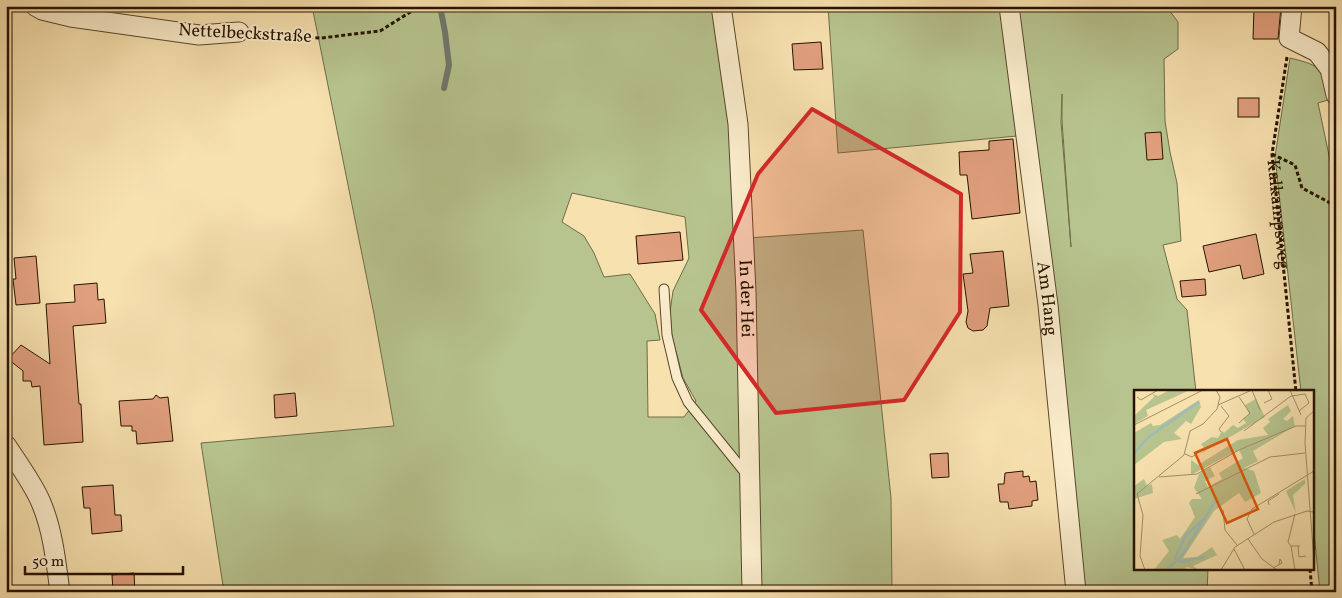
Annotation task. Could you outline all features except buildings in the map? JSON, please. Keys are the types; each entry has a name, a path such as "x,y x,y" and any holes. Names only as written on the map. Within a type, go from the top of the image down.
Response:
{"street":[{"name":"Nettelbeckstraße","path":"35,6 42,10 70,17 199,35 239,32"},
{"name":"In der Hei","path":"721,6 738,124 746,292 752,592"},
{"name":"Am Hang","path":"1009,6 1048,305 1076,592"},
{"path":"1292,6 1289,38 1317,52 1330,69 1336,95"},
{"path":"6,445 42,503 50,528 60,592"}],"lane":[{"path":"664,289 667,335 677,378 688,402 750,480"}],"path":[{"name":"Nettelbeckstraße","path":"239,32 321,38 380,31 420,6"},
{"name":"Kalkampsweg","path":"1289,38 1272,154 1296,390"},
{"path":"1272,154 1295,165 1302,188 1336,206"},
{"path":"1310,570 1312,592"}],"highlighted area":[{"path":"812,109 961,194 960,312 904,400 776,413 701,310 758,174"}],"green space":[{"path":"312,6 716,6 733,132 747,592 224,592 201,443 394,426 374,314","holes":["572,193 685,217 689,258 673,291 670,312 672,336 683,378 696,401 684,417 648,417 647,341 660,340 655,314 630,274 604,277 594,253 584,236 562,222"]},
{"path":"828,6 1000,6 1017,136 838,153"},
{"path":"1017,6 1166,6 1178,22 1178,49 1164,59 1165,121 1177,183 1181,241 1163,245 1177,299 1187,310 1196,390 1134,390 1134,570 1208,570 1207,592 1083,592","holes":["1062,94 1062,121 1071,247 1061,122"]},
{"path":"1290,58 1315,66 1322,75 1328,100 1318,103 1336,189 1336,592 1320,592 1314,533 1314,390 1301,390 1275,157"},
{"path":"863,230 891,498 892,592 759,592 748,238"}],"waterway":[{"path":"440,6 449,65 444,88"}]}
